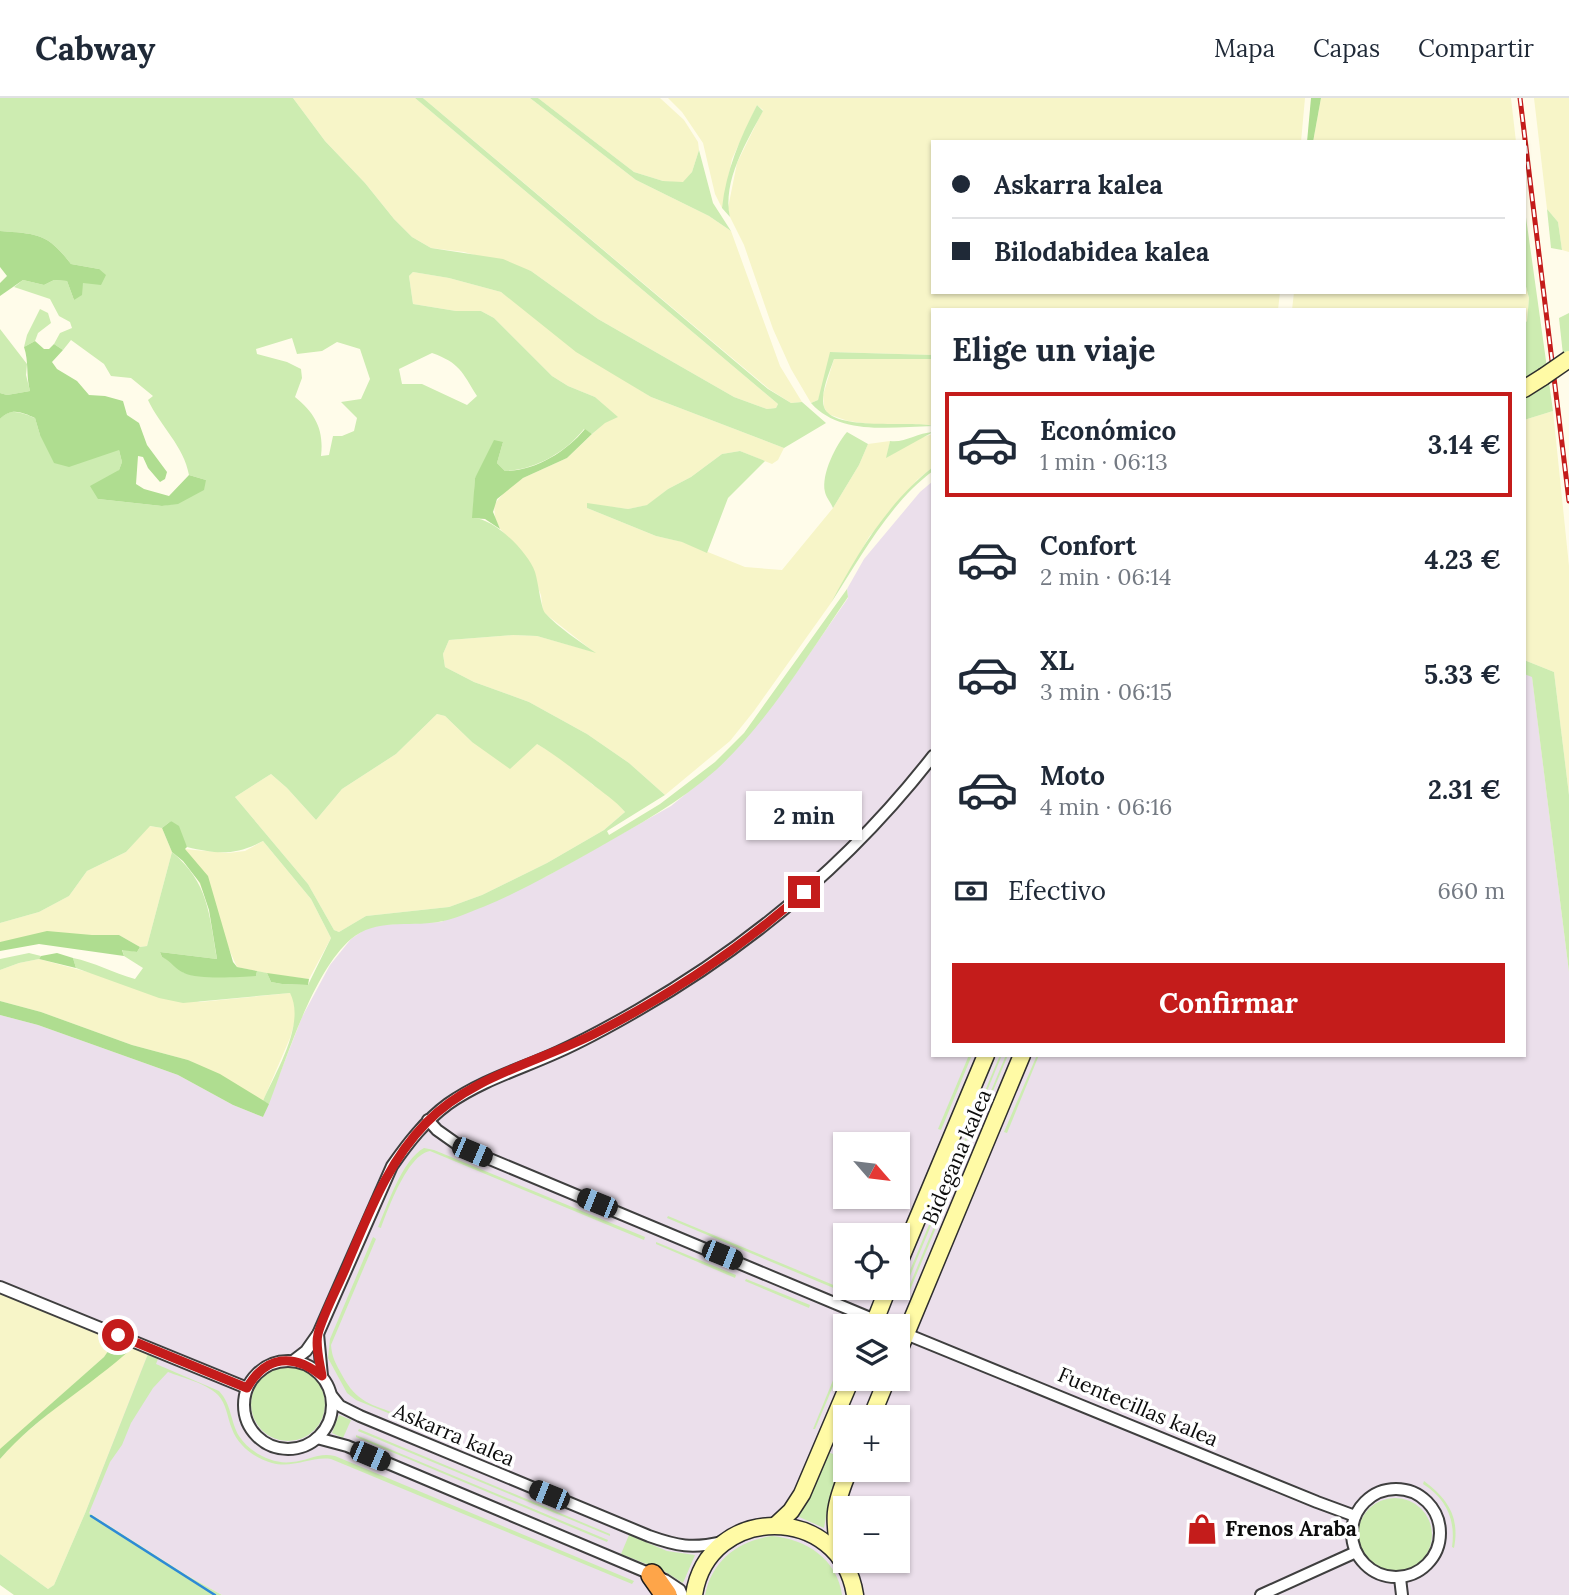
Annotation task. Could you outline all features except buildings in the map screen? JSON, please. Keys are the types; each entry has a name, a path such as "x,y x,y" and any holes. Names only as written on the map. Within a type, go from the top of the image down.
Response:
{"highway":[{"path":"652,1575 666,1595"}],"street":[{"path":"1526,388 1569,359"},
{"path":"293,1360 306,1351 318,1334 386,1177 407,1143 428,1120 447,1104 480,1084 596,1033 637,1011 711,964 783,910 825,874 871,828 931,758"},
{"name":"Bidegana kalea","path":"910,1236 985,1057"},
{"name":"Bidegana kalea","path":"910,1324 1021,1057"},
{"path":"428,1120 461,1147 853,1314"},
{"path":"0,1287 247,1388"},
{"path":"318,1334 322,1376 332,1396 330,1419 317,1438 305,1446 290,1449 262,1441 252,1430 244,1403 247,1388 261,1370 282,1361 293,1360 309,1365 322,1376"},
{"name":"Fuentecillas kalea","path":"910,1336 1355,1516"},
{"path":"776,1525 797,1504 845,1391"},
{"name":"Askarra kalea","path":"332,1396 340,1406 360,1416 649,1535 682,1546 697,1547 725,1541"},
{"path":"317,1438 346,1446 665,1580 680,1590 682,1595"},
{"path":"1385,1490 1411,1491 1423,1497 1432,1507 1441,1532 1439,1545 1433,1558 1413,1574 1400,1578 1387,1577 1374,1572 1363,1563 1356,1552 1352,1540 1355,1516 1362,1504 1385,1490"},
{"path":"694,1595 699,1574 706,1562 725,1541 749,1529 776,1525 794,1527 812,1534 833,1550"},
{"path":"1261,1595 1356,1552"},
{"path":"848,1573 855,1595"},
{"path":"1400,1578 1402,1595"}],"shaded area":[{"path":"293,98 415,98 778,404 776,408 767,409 734,397 598,319 531,271 464,252 431,248 412,237 325,141"},
{"path":"423,98 530,98 636,180 709,216 731,231 780,366 802,402 791,403 769,389"},
{"path":"538,98 660,98 684,120 698,142 699,150 692,172 683,183 663,181 634,172"},
{"path":"668,98 1305,98 1301,140 931,140 931,294 1280,294 1278,308 931,308 931,355 831,352 818,400 811,403 791,369 773,329 728,208 737,163 763,110 757,105 732,159 722,208 715,194 703,143 682,112"},
{"path":"1321,98 1511,98 1516,140 1313,140"},
{"path":"1534,98 1569,98 1569,252 1562,250 1558,222 1547,209"},
{"path":"413,272 449,278 501,292 651,397 784,448 778,460 772,464 740,451 722,454 648,505 628,509 588,504 587,508 656,536 683,542 745,567 782,570 833,508 859,465 868,444 890,441 887,457 931,435 931,469 917,480 869,537 831,603 754,711 730,741 665,795 629,763 587,734 529,702 474,682 445,667 443,654 449,640 537,636 594,652 543,612 541,595 523,553 500,529 495,518 494,505 505,491 523,478 567,458 605,422 617,417 595,397 552,376 494,318 481,311 456,311 413,304 409,276"},
{"path":"1526,287 1529,298 1526,322 1526,308 1292,308 1294,294 1526,294"},
{"path":"834,359 931,359 931,425 870,424 848,421 828,414 823,395"},
{"path":"1553,411 1569,566 1569,795 1554,672 1526,661 1526,419"},
{"path":"931,483 931,1057 1526,1057 1526,674 1532,676 1569,972 1569,1595 222,1595 86,1511 147,1354 0,1293 0,1015 38,1025 178,1075 233,1105 263,1117 302,1017 330,965 351,939 376,925 441,922 547,876 671,806 715,770 739,746 787,686 848,598 847,589 864,559 920,492"},
{"path":"437,714 445,716 472,742 537,744 566,761 614,799 625,812 604,830 547,863 482,895 449,907 366,916 339,932 334,930 308,884 235,797 271,774 316,820 342,789 396,754"},
{"path":"149,826 162,828 172,852 147,946 140,947 119,935 0,942 0,923 39,912 69,896 87,871 126,852"},
{"path":"263,841 311,899 331,938 309,979 237,967 184,849 228,853 245,851"},
{"path":"39,959 200,1002 290,993 294,1000 296,1017 263,1101 188,1060 132,1045 41,1012 0,1001 0,970"},
{"path":"0,1293 115,1341 104,1357 0,1450"},
{"path":"132,1348 148,1354 86,1511 54,1585 48,1589 0,1554 0,1459 49,1413"}],"green space":[{"path":"0,98 293,98 325,141 412,237 431,248 503,259 531,271 598,319 734,397 767,409 776,408 778,404 415,98 423,98 768,389 791,403 802,402 826,423 784,448 651,397 576,352 501,292 449,278 413,272 409,276 413,304 456,311 481,311 494,318 552,376 595,397 618,417 592,434 584,429 559,452 516,470 505,471 497,463 503,442 475,478 473,518 491,524 518,546 535,572 545,613 596,653 537,636 513,635 449,640 443,654 445,667 474,682 529,702 587,734 629,763 665,795 607,831 609,835 660,804 715,762 744,733 847,589 848,597 753,731 716,770 673,803 555,872 483,907 444,921 371,928 351,939 337,954 313,993 269,1104 263,1101 292,1033 294,1005 290,993 183,1003 159,998 76,968 73,958 135,979 143,968 124,956 122,949 137,952 140,947 147,946 172,852 194,875 200,888 209,914 217,959 160,952 162,957 170,960 184,973 256,976 257,971 267,973 271,982 308,985 331,938 311,899 263,841 235,851 208,851 187,847 171,821 162,828 150,826 126,852 87,871 69,896 39,912 0,923 0,419 8,413 21,413 35,418 40,435 119,450 122,462 119,470 98,499 162,506 178,503 206,480 189,475 177,445 148,400 153,396 131,378 111,376 104,364 71,340 63,350 54,344 60,333 72,328 70,322 59,316 50,299 14,287 23,280 44,285 54,280 67,281 74,300 83,283 99,269 71,264 55,246 41,237 0,231","holes":["292,338 297,354 322,351 337,342 360,349 370,379 361,399 341,402 357,418 354,431 333,436 329,455 321,456 321,438 317,423 295,397 302,378 301,369 287,362 257,354 256,349","432,353 449,361 464,374 477,396 467,405 422,384 402,384 399,369","437,714 445,716 472,742 510,769 537,744 613,800 625,812 604,830 547,863 482,895 449,907 366,916 339,932 334,930 308,884 235,797 271,774 316,820 342,789 396,754"]},
{"path":"530,98 538,98 634,172 663,181 683,182 692,172 699,150 713,203 731,231 709,216 636,180"},
{"path":"1311,98 1321,98 1313,140 1307,140"},
{"path":"757,105 763,111 743,148 733,176 728,203 730,217 722,208 730,168"},
{"path":"1547,209 1558,222 1562,250 1551,248"},
{"path":"1526,217 1553,411 1526,419 1526,322 1529,298 1526,287"},
{"path":"0,231 41,237 55,246 71,264 99,269 106,275 101,285 83,283 82,295 74,300 67,281 54,280 44,285 23,280 0,296 0,283 7,276 0,267"},
{"path":"40,309 48,313 51,323 38,333 35,341 24,347 27,335"},
{"path":"1569,313 1569,351 1563,355 1559,318"},
{"path":"0,329 27,364 26,375 30,391 7,395 0,393"},
{"path":"35,341 44,349 49,349 54,344 63,350 52,362 57,369 77,381 89,395 123,401 127,415 139,423 147,445 167,472 165,479 160,482 143,457 138,456 136,484 169,496 189,475 206,480 204,490 178,504 162,506 98,499 90,486 119,470 122,462 119,450 69,467 54,463 35,418 12,412 0,419 0,393 7,395 30,391 24,347"},
{"path":"830,352 931,355 931,359 834,359 823,401 830,415 842,420 931,426 884,428 852,425 823,414 811,403 818,400"},
{"path":"585,429 592,434 567,458 523,478 497,499 493,512 500,529 485,519 472,518 475,478 494,440 503,442 497,463 505,471 516,470 549,459"},
{"path":"847,432 868,444 859,465 833,508 825,492 825,477 834,452"},
{"path":"931,432 886,458 890,441 901,441"},
{"path":"740,451 765,461 728,498 707,553 587,508 587,503 628,509 647,505 722,454"},
{"path":"931,469 931,473 889,515 831,603 875,530"},
{"path":"1526,661 1554,672 1569,795 1569,972 1532,677 1526,675"},
{"path":"171,821 179,826 187,847 185,849 208,876 233,962 237,967 257,971 256,976 199,977 181,972 162,957 160,952 217,959 209,910 200,883 183,861 172,852 162,828"},
{"path":"47,931 119,935 140,947 137,952 122,950 124,956 39,944 0,951 0,942"},
{"path":"29,953 41,956 39,959 0,970 0,959"},
{"path":"57,953 73,958 76,968 39,959 41,956"},
{"path":"267,973 309,979 308,985 271,982"},
{"path":"0,1001 41,1012 132,1045 188,1060 220,1074 269,1104 263,1117 233,1105 178,1075 38,1025 0,1015"},
{"path":"968,1057 971,1057 941,1130 938,1129"},
{"path":"1001,1057 910,1276 910,1270"},
{"path":"1007,1057 910,1290 910,1284"},
{"path":"1036,1057 1038,1057 1007,1133 1004,1132"},
{"path":"424,1148 645,1237 644,1240 430,1151 422,1154 407,1172 381,1228 378,1227 402,1172"},
{"path":"668,1216 833,1285 833,1288 667,1218"},
{"path":"373,1237 376,1239 331,1345 333,1357 353,1392 373,1405 399,1415 398,1417 356,1400 347,1393 328,1358 330,1339"},
{"path":"656,1244 736,1275 735,1278"},
{"path":"746,1279 810,1305 809,1308 745,1281"},
{"path":"115,1341 132,1348 47,1415 0,1459 0,1449 104,1357"},
{"path":"148,1354 158,1359 156,1364 219,1391 239,1436 262,1456 285,1462 323,1455 335,1456 634,1581 632,1584 331,1459 280,1464 260,1458 248,1451 235,1435 218,1395 201,1384 168,1372 153,1388 131,1423 122,1445 110,1462 89,1513 222,1595 14,1595 0,1585 0,1554 48,1589 54,1585"},
{"path":"288,1367 302,1370 314,1378 322,1390 325,1404 322,1418 314,1430 302,1438 288,1441 274,1438 262,1430 254,1418 251,1404 254,1390 262,1378 274,1370"},
{"path":"833,1380 833,1386 813,1429"},
{"path":"339,1415 351,1420 343,1438 332,1433"},
{"path":"359,1429 610,1534 610,1536 358,1431"},
{"path":"356,1435 608,1540 607,1542"},
{"path":"828,1452 833,1454 833,1482 837,1482 828,1505 824,1528 797,1516 806,1503"},
{"path":"1424,1481 1440,1495 1450,1510 1455,1527 1454,1548 1448,1511 1438,1496 1423,1484"},
{"path":"1395,1498 1409,1501 1421,1509 1429,1521 1432,1535 1429,1549 1421,1561 1409,1569 1395,1572 1381,1569 1369,1561 1361,1549 1358,1535 1361,1521 1369,1509 1381,1501"},
{"path":"629,1535 667,1551 695,1555 683,1583 664,1571 621,1554"},
{"path":"772,1536 808,1546 827,1561 833,1570 842,1595 705,1595 708,1583 720,1562 748,1542"}],"waterway":[{"path":"91,1516 215,1595"}],"railway":[{"path":"1520,98 1525,140"},
{"path":"1526,147 1569,501"}],"place":[{"name":"Frenos Araba","path":"1202,1529"}],"route":[{"path":"118,1335 247,1388 261,1370 282,1361 293,1360 309,1365 322,1376 318,1334 381,1187 407,1143 428,1120 447,1104 480,1084 558,1052 637,1011 711,964 804,892"}]}
